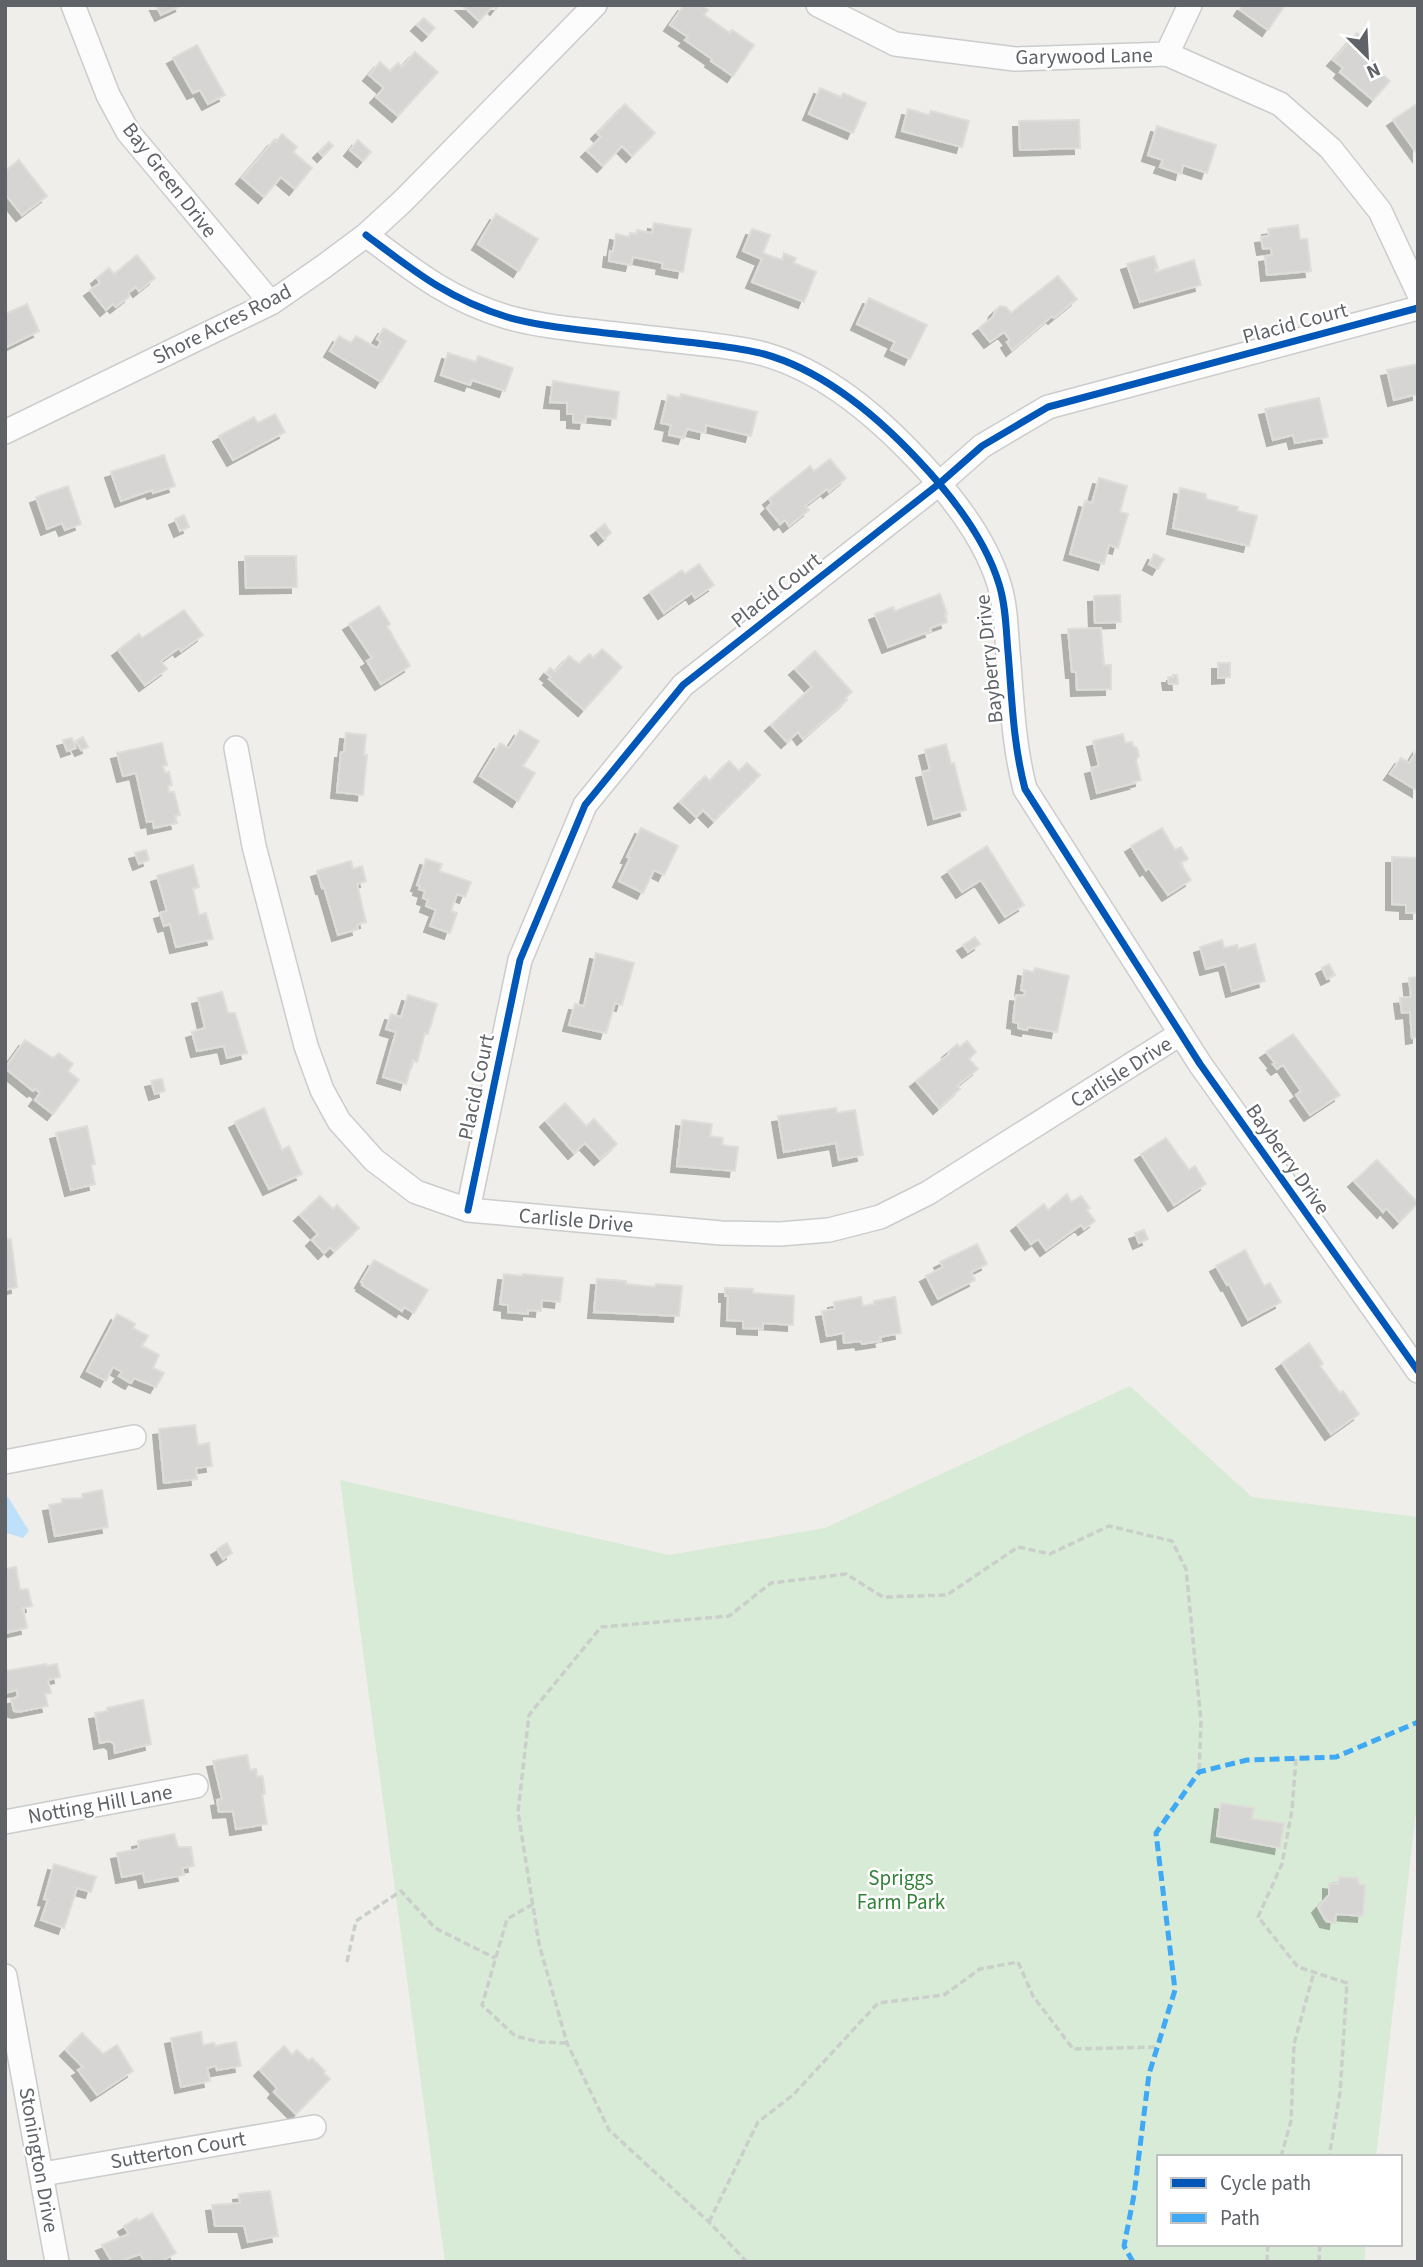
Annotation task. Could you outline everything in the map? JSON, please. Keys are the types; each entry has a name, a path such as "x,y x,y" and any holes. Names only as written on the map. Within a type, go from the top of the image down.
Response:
{"street":[{"name":"Bay Green Drive","path":"73,5 108,96 128,132 271,303"},
{"name":"Shore Acres Road","path":"5,432 271,303 366,235 403,201 595,5"},
{"name":"Garywood Lane","path":"818,5 895,44 1015,59 1167,54 1280,104 1331,149 1380,211 1418,292"},
{"path":"1167,54 1190,5"},
{"name":"Bayberry Drive","path":"366,235 431,284 467,303 508,317 546,325 727,347 764,354 805,370 876,419 940,483 987,554 999,584 1005,608 1016,757 1025,789 1180,1034 1415,1360"},
{"name":"Placid Court","path":"468,1210 520,960 585,805 683,685 940,483 982,446 1048,407 1418,308"},
{"name":"Carlisle Drive","path":"236,747 254,846 306,1046 322,1090 339,1121 373,1160 416,1192 468,1210 721,1233 780,1234 829,1230 880,1217 928,1193 1180,1034"},
{"path":"5,1461 134,1437"},
{"name":"Notting Hill Lane","path":"5,1822 196,1786"},
{"name":"Stonington Drive","path":"5,1976 57,2262"},
{"name":"Sutterton Court","path":"43,2174 314,2127"}],"path":[{"path":"747,2262 709,2222 609,2130 566,2043 539,1944 517,1812 530,1715 601,1627 729,1616 771,1583 846,1574 883,1597 947,1595 1018,1547 1050,1554 1109,1526 1172,1541 1186,1569 1201,1721 1199,1772"},
{"path":"1296,1759 1292,1810 1282,1864 1258,1917 1298,1967 1347,1983 1340,2093 1329,2155"},
{"path":"347,1962 356,1921 401,1891 435,1928 495,1958"},
{"path":"533,1904 507,1919 482,2006 515,2036 540,2042 566,2043"},
{"path":"709,2222 758,2122 793,2095 878,2003 944,1995 980,1969 1017,1962 1032,1996 1073,2049 1157,2047"},
{"path":"1282,2155 1291,2121 1294,2044 1314,1972"}],"green space":[{"name":"Spriggs Farm Park","path":"1130,1386 1252,1497 1418,1517 1418,1794 1376,2155 1157,2155 1157,2246 1366,2246 1364,2262 445,2262 340,1480 669,1555 825,1528"}],"water":[{"path":"8,1497 29,1531 23,1538 7,1533 5,1499"}],"building":[{"path":"156,5 182,5 161,15"},
{"path":"462,5 499,5 496,9 493,6 479,21"},
{"path":"684,5 701,5 708,10 704,15 754,45 733,76 685,40 688,37 670,25"},
{"path":"1243,5 1285,5 1268,30 1240,10"},
{"path":"424,18 435,28 428,35 417,25"},
{"path":"1357,33 1369,44 1363,52 1378,65 1375,68 1390,81 1373,100 1340,72 1343,68 1333,60"},
{"path":"197,45 225,95 208,104 200,90 193,93 173,58"},
{"path":"415,52 438,72 398,116 376,97 384,88 369,75 380,62 390,71 398,63 402,67"},
{"path":"820,88 841,97 843,93 866,103 853,133 809,114"},
{"path":"625,104 655,133 632,156 622,146 603,166 587,151 601,137 597,133"},
{"path":"1415,105 1418,109 1418,155 1393,120"},
{"path":"908,109 929,115 931,111 969,121 962,147 902,131"},
{"path":"1079,120 1080,148 1020,150 1019,121"},
{"path":"1157,126 1216,145 1207,173 1183,165 1181,174 1160,167 1163,160 1148,155"},
{"path":"282,134 297,147 293,152 312,168 295,189 281,177 264,197 242,178"},
{"path":"358,140 371,152 363,161 350,150"},
{"path":"329,142 333,146 323,156 319,152"},
{"path":"19,160 47,196 22,215 5,194 5,171"},
{"path":"496,214 538,239 519,271 478,244"},
{"path":"654,223 691,229 683,272 662,268 663,263 633,257 631,265 609,261 616,234 629,237 630,233 636,234 637,230 652,233"},
{"path":"1298,225 1300,239 1307,239 1311,271 1267,275 1265,256 1272,255 1271,248 1263,249 1261,237 1269,236 1268,229"},
{"path":"752,229 770,235 763,253 782,260 784,253 796,258 794,263 816,272 804,302 752,282 762,259 743,251"},
{"path":"137,255 155,278 139,291 136,287 128,293 130,296 116,307 113,304 106,310 90,290 100,283 97,278 109,268 114,274"},
{"path":"1154,256 1158,268 1155,269 1156,272 1194,260 1201,285 1140,302 1127,264"},
{"path":"1058,276 1077,299 1012,350 1007,342 1010,340 1004,332 990,342 979,328 993,317 1000,306 1006,307 1011,313"},
{"path":"869,298 927,325 910,359 891,350 895,342 857,324"},
{"path":"27,304 39,331 5,348 5,314"},
{"path":"384,328 406,341 381,382 330,351 339,336 351,343 356,336 377,348 381,342 377,339"},
{"path":"448,353 476,362 478,356 513,368 505,391 472,380 470,385 441,375"},
{"path":"1418,364 1418,394 1394,400 1387,370"},
{"path":"553,381 619,392 616,419 586,416 585,423 573,422 573,414 567,414 567,403 550,402"},
{"path":"681,394 757,412 751,436 706,425 705,433 687,429 684,438 669,435 671,425 661,423 668,395 680,398"},
{"path":"1319,398 1328,437 1295,443 1293,435 1273,440 1265,409"},
{"path":"275,414 285,432 233,460 219,436 254,417 258,423"},
{"path":"164,455 175,486 153,493 152,490 121,501 111,472"},
{"path":"830,459 846,478 805,506 809,510 789,526 785,520 780,524 767,508 772,503 769,499 810,466 814,471"},
{"path":"1099,478 1127,486 1120,512 1128,514 1118,548 1109,545 1104,564 1070,554 1085,501 1092,503"},
{"path":"68,486 81,524 65,530 62,523 47,529 36,497"},
{"path":"1180,488 1206,494 1206,499 1238,507 1237,511 1257,516 1249,546 1173,528"},
{"path":"184,515 189,527 180,531 175,519"},
{"path":"605,524 611,533 604,539 597,530"},
{"path":"1154,554 1164,559 1158,569 1149,564"},
{"path":"245,556 296,556 297,587 246,588"},
{"path":"699,564 714,585 695,598 692,593 664,613 650,592 682,570 685,574"},
{"path":"940,594 947,622 888,647 875,614 893,607 895,611"},
{"path":"1120,595 1121,622 1095,623 1094,596"},
{"path":"379,606 410,666 381,684 367,661 372,658 349,624"},
{"path":"184,610 203,635 161,661 167,669 145,685 118,650 139,634 142,638"},
{"path":"1101,628 1104,665 1111,665 1111,689 1077,690 1076,672 1072,672 1068,629"},
{"path":"602,649 622,667 584,710 549,679 551,677 546,673 550,668 555,672 569,656 579,664 589,654 594,658"},
{"path":"815,651 852,692 845,698 847,700 803,739 798,732 787,742 771,725 812,687 795,669"},
{"path":"1218,663 1230,663 1230,677 1218,678"},
{"path":"1177,675 1178,684 1169,684 1168,677"},
{"path":"520,730 539,741 523,766 535,773 518,801 480,776 500,743 509,748"},
{"path":"346,733 366,735 363,795 337,792"},
{"path":"1123,734 1125,743 1132,742 1137,748 1139,756 1136,760 1141,780 1097,793 1091,768 1099,766 1093,741"},
{"path":"83,737 88,747 81,750 76,741"},
{"path":"72,738 76,748 67,751 63,740"},
{"path":"162,743 167,765 163,766 165,773 169,772 172,785 168,786 169,792 174,792 180,815 175,816 177,823 154,828 153,821 147,822 136,773 123,776 117,753"},
{"path":"946,744 951,764 954,763 966,810 934,819 922,772 930,770 925,750"},
{"path":"1418,749 1418,791 1390,774 1401,758 1409,763"},
{"path":"729,761 739,771 747,763 760,775 714,821 703,810 696,817 680,802 705,776 710,781"},
{"path":"641,828 678,846 664,875 654,870 643,893 619,881"},
{"path":"1162,828 1175,850 1181,847 1188,859 1180,863 1191,880 1168,895 1149,868 1146,870 1131,846"},
{"path":"987,846 1024,905 1005,917 981,880 962,892 948,871"},
{"path":"146,850 149,860 139,864 135,853"},
{"path":"1392,857 1418,858 1418,913 1406,913 1406,905 1392,904"},
{"path":"426,859 442,864 439,871 471,882 465,897 457,894 451,911 457,913 450,933 430,926 436,910 426,906 428,900 423,898 425,891 417,885"},
{"path":"351,861 353,869 362,866 366,881 357,884 366,922 357,925 358,929 338,935 317,871"},
{"path":"193,865 199,887 193,889 199,915 206,913 213,939 176,947 170,924 164,926 160,913 167,911 157,876"},
{"path":"975,937 980,944 968,952 963,945"},
{"path":"1222,940 1224,948 1237,945 1238,949 1255,944 1265,981 1232,991 1225,964 1206,969 1200,947"},
{"path":"596,953 634,963 622,1005 615,1003 606,1033 569,1025 575,1004 584,1006"},
{"path":"1329,964 1335,975 1327,979 1322,968"},
{"path":"1035,968 1069,976 1057,1032 1018,1028 1018,1023 1013,1022 1016,995 1024,996 1025,991 1021,990 1024,970 1034,972"},
{"path":"1418,977 1418,1037 1412,1038 1410,1012 1402,1013 1400,998 1411,997 1409,978"},
{"path":"222,992 228,1013 235,1013 247,1053 227,1058 224,1046 197,1051 192,1032 205,1028 198,998"},
{"path":"408,995 437,1004 428,1034 425,1033 417,1062 413,1060 406,1084 383,1077 396,1032 386,1029 391,1014 401,1017"},
{"path":"1293,1034 1340,1095 1310,1115 1296,1095 1301,1091 1283,1065 1277,1069 1266,1052"},
{"path":"25,1040 53,1058 59,1053 73,1064 68,1071 79,1080 53,1114 35,1100 40,1093 35,1089 33,1091 5,1068"},
{"path":"967,1041 976,1052 969,1059 978,1069 957,1086 960,1089 939,1108 916,1081 957,1044 960,1047"},
{"path":"162,1079 165,1091 155,1094 151,1081"},
{"path":"565,1103 586,1126 594,1119 617,1144 600,1159 585,1143 574,1153 546,1121"},
{"path":"264,1108 282,1150 289,1146 302,1174 269,1189 235,1122"},
{"path":"836,1108 837,1113 855,1110 863,1155 839,1160 836,1143 784,1152 778,1116"},
{"path":"682,1120 712,1124 710,1136 723,1138 722,1145 738,1147 735,1171 677,1166"},
{"path":"87,1126 95,1164 91,1165 95,1184 71,1190 56,1133"},
{"path":"1166,1138 1189,1170 1195,1166 1206,1184 1174,1205 1141,1154"},
{"path":"1377,1160 1418,1203 1399,1222 1386,1208 1383,1212 1354,1181"},
{"path":"1067,1194 1071,1202 1081,1196 1095,1221 1084,1229 1081,1225 1046,1250 1038,1239 1031,1244 1017,1225 1044,1204 1048,1210"},
{"path":"320,1196 333,1209 337,1205 359,1228 334,1251 330,1247 324,1253 312,1240 318,1234 300,1215"},
{"path":"1144,1230 1148,1239 1139,1243 1135,1233"},
{"path":"11,1239 17,1287 5,1290 5,1240"},
{"path":"977,1244 987,1264 971,1272 975,1280 938,1299 926,1276 943,1267 940,1262"},
{"path":"1245,1250 1264,1286 1270,1283 1281,1302 1248,1320 1216,1266"},
{"path":"374,1260 428,1290 414,1313 404,1307 402,1311 362,1285 361,1282"},
{"path":"504,1274 563,1278 560,1302 542,1300 541,1311 528,1310 528,1314 508,1312 508,1305 500,1304"},
{"path":"597,1279 655,1287 656,1284 682,1286 679,1316 594,1312"},
{"path":"725,1288 753,1289 753,1293 794,1296 793,1325 763,1323 763,1329 743,1328 743,1321 727,1320 728,1296 725,1296"},
{"path":"861,1297 863,1306 895,1297 901,1333 880,1337 881,1341 862,1344 861,1341 844,1343 843,1333 827,1336 822,1311 835,1309 834,1302"},
{"path":"117,1314 135,1324 133,1328 148,1336 142,1346 159,1355 153,1368 164,1373 156,1387 134,1378 131,1383 119,1376 122,1372 113,1367 106,1381 87,1371"},
{"path":"1309,1343 1323,1364 1320,1366 1359,1414 1331,1434 1282,1363"},
{"path":"195,1425 198,1445 209,1443 212,1466 196,1468 197,1479 164,1483 159,1429"},
{"path":"102,1490 108,1527 55,1536 49,1505 62,1503 62,1499 83,1498 82,1494"},
{"path":"227,1543 232,1553 223,1559 217,1549"},
{"path":"16,1567 20,1590 28,1589 32,1606 23,1608 27,1628 5,1633 5,1569"},
{"path":"57,1664 60,1677 48,1680 51,1693 45,1694 48,1706 14,1711 11,1699 18,1697 17,1690 5,1693 5,1671"},
{"path":"143,1700 151,1744 115,1753 114,1744 110,1741 100,1743 95,1713"},
{"path":"247,1755 250,1770 256,1769 257,1777 263,1778 265,1794 262,1795 267,1824 236,1829 233,1811 219,1812 217,1800 222,1799 213,1761"},
{"path":"1221,1803 1254,1808 1252,1819 1284,1823 1280,1848 1217,1836"},
{"path":"174,1834 178,1847 191,1847 194,1866 182,1868 184,1875 145,1882 143,1873 122,1877 117,1853 139,1849 138,1841"},
{"path":"54,1864 96,1877 91,1892 77,1888 64,1928 41,1920 48,1900 44,1899"},
{"path":"1339,1877 1358,1878 1359,1884 1365,1885 1363,1916 1336,1914 1335,1923 1326,1921 1318,1907 1329,1895 1329,1883 1338,1884"},
{"path":"201,2032 203,2045 236,2042 241,2066 217,2070 216,2066 207,2068 210,2081 181,2087 171,2038"},
{"path":"82,2033 103,2054 117,2045 133,2071 97,2095 78,2070 83,2067 66,2050"},
{"path":"284,2046 292,2055 297,2050 309,2061 312,2058 330,2079 296,2114 274,2092 277,2088 260,2070"},
{"path":"270,2191 278,2236 248,2242 244,2226 215,2226 212,2205 240,2203 239,2194"},
{"path":"152,2213 176,2253 160,2262 145,2262 140,2254 112,2262 102,2245 129,2234 124,2226"}],"marked path":[{"path":"1133,2262 1124,2246 1134,2195 1149,2074 1175,1990 1156,1833 1199,1772 1247,1760 1336,1757 1418,1722"}],"cycle path":[{"path":"366,235 449,293 507,317 556,327 739,349 786,362 829,383 849,397 919,461 966,518 985,550 999,584 1005,618 1015,738 1025,789 1200,1064 1418,1371"},
{"path":"468,1210 520,960 585,805 683,685 940,483 982,446 1048,407 1418,308"}]}
